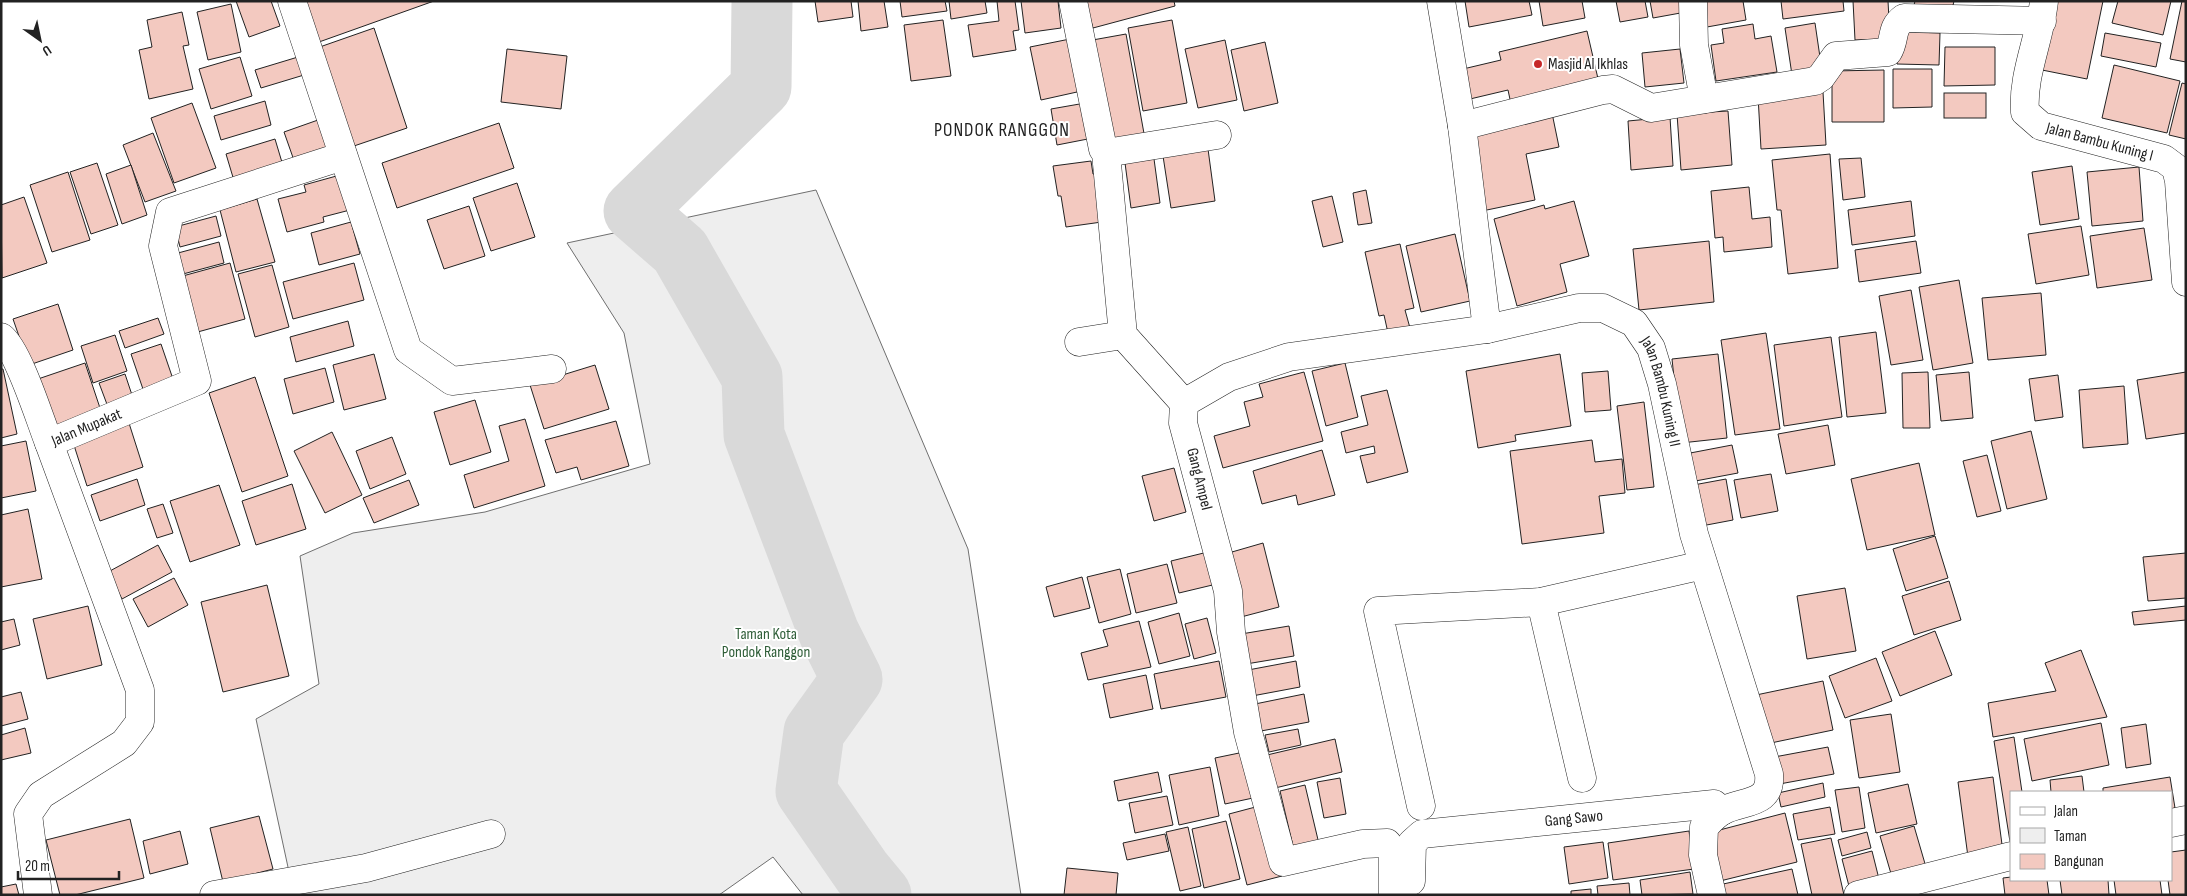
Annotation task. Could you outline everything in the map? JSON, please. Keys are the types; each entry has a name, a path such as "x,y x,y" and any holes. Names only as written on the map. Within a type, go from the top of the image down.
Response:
{"street":[{"path":"292,1 408,350 452,381 552,369"},
{"path":"1073,1 1103,149 1106,153 1123,335 1184,403 1229,377 1289,357 1487,329 1462,126 1441,1"},
{"path":"1693,1 1694,45 1704,100"},
{"path":"1462,126 1602,90 1613,89 1651,108 1815,81 1821,77 1836,56 1888,52 1891,47 1893,29 1904,18 2043,11"},
{"name":"Jalan Bambu Kuning I","path":"2043,11 2023,94 2025,112 2041,126 2164,159 2176,168 2179,181 2186,282"},
{"path":"1106,153 1217,135"},
{"name":"Jalan Mupakat","path":"38,895 28,814 41,795 124,743 140,722 140,690 49,443 197,381 163,246 170,212 343,156"},
{"name":"Jalan Bambu Kuning II","path":"1487,329 1579,308 1603,308 1634,323 1651,348 1662,384 1694,534 1766,761 1770,785 1763,796 1722,811 1704,827 1703,855 1712,895"},
{"path":"1079,342 1123,335"},
{"path":"1,337 7,341 14,355 49,443"},
{"name":"Gang Ampel","path":"1184,403 1183,423 1228,591 1231,632 1248,732 1283,862 1363,844 1388,843 1393,850 1393,895"},
{"path":"1421,806 1378,611 1541,602 1703,565"},
{"path":"1541,602 1582,778"},
{"name":"Gang Sawo","path":"1412,895 1412,843 1422,834 1714,804 1722,811"},
{"path":"2172,823 2186,820"},
{"path":"214,895 366,868 491,834"},
{"path":"1858,895 2010,856"}],"green space":[{"name":"Taman Kota Pondok Ranggon","path":"816,190 968,549 1021,895 803,895 773,857 719,895 294,895 256,719 319,684 300,556 353,533 485,512 650,464 624,333 567,243"}],"building":[{"path":"236,1 271,1 280,26 249,37"},
{"path":"304,1 434,1 319,42"},
{"path":"815,1 851,1 853,17 818,22"},
{"path":"858,1 884,1 888,27 861,31"},
{"path":"900,1 945,1 947,11 902,17"},
{"path":"949,1 985,1 987,13 951,19"},
{"path":"997,1 1015,1 1019,30 1013,31 1016,50 973,57 968,25 999,21"},
{"path":"1021,1 1058,1 1061,28 1025,33"},
{"path":"1085,1 1174,1 1175,6 1093,28"},
{"path":"1465,1 1529,1 1532,15 1469,27"},
{"path":"1539,1 1582,1 1585,18 1543,26"},
{"path":"1616,1 1645,1 1648,17 1620,22"},
{"path":"1650,1 1684,1 1686,12 1653,18"},
{"path":"1702,1 1743,1 1746,20 1707,27"},
{"path":"1781,1 1843,1 1844,11 1783,19"},
{"path":"1853,1 1888,1 1890,39 1855,40"},
{"path":"1915,1 1954,1 1950,18 1913,9"},
{"path":"2056,1 2103,1 2087,79 2042,70"},
{"path":"2118,1 2171,1 2163,35 2112,23"},
{"path":"2182,1 2186,1 2186,62 2170,59"},
{"path":"231,4 241,52 208,60 197,12"},
{"path":"182,12 189,45 183,46 193,89 149,99 139,50 152,47 147,20"},
{"path":"943,20 951,76 911,81 904,25"},
{"path":"1172,20 1187,103 1143,111 1128,28"},
{"path":"1815,23 1822,71 1792,75 1785,28"},
{"path":"1753,24 1755,39 1771,36 1777,72 1716,81 1711,45 1724,43 1722,29"},
{"path":"374,28 407,128 348,148 314,49"},
{"name":"Masjid Al Ikhlas","path":"1587,31 1599,83 1511,104 1508,90 1470,99 1463,69 1501,60 1499,52"},
{"path":"1899,32 1940,33 1939,65 1897,64"},
{"path":"2105,33 2161,43 2156,67 2101,56"},
{"path":"1126,34 1145,139 1106,147 1087,41"},
{"path":"1075,38 1086,90 1041,100 1030,47"},
{"path":"1225,40 1237,100 1198,108 1185,49"},
{"path":"1265,42 1278,103 1244,111 1231,50"},
{"path":"1945,47 1995,47 1995,85 1944,86"},
{"path":"507,49 567,56 561,109 501,102"},
{"path":"1680,49 1684,83 1645,87 1642,53"},
{"path":"240,57 252,96 211,109 199,69"},
{"path":"298,57 304,75 261,88 255,70"},
{"path":"2114,65 2180,81 2167,133 2102,118"},
{"path":"1893,69 1932,69 1932,107 1893,108"},
{"path":"1884,70 1884,122 1832,122 1832,71"},
{"path":"2182,83 2186,84 2186,139 2169,135"},
{"path":"1823,92 1826,145 1761,149 1758,96"},
{"path":"1944,93 1986,93 1986,118 1944,118"},
{"path":"265,101 271,125 221,140 214,116"},
{"path":"1091,102 1098,137 1057,145 1051,109"},
{"path":"192,103 216,168 174,183 151,118"},
{"path":"1728,111 1732,165 1681,170 1677,114"},
{"path":"1552,113 1559,147 1526,154 1535,200 1482,211 1465,132"},
{"path":"1670,117 1673,166 1631,170 1628,121"},
{"path":"318,120 331,157 297,169 284,132"},
{"path":"499,123 514,168 397,208 382,163"},
{"path":"153,133 176,191 145,202 123,145"},
{"path":"275,139 284,169 235,184 226,154"},
{"path":"1208,149 1215,201 1171,208 1163,156"},
{"path":"1830,154 1838,268 1788,274 1781,210 1777,210 1772,160"},
{"path":"1861,158 1865,197 1843,200 1839,159"},
{"path":"1154,159 1160,203 1131,208 1125,163"},
{"path":"1091,161 1093,174 1102,173 1109,221 1066,227 1061,196 1058,196 1053,166"},
{"path":"97,163 118,225 91,234 70,172"},
{"path":"131,165 147,215 122,224 106,174"},
{"path":"2072,166 2079,219 2040,225 2032,172"},
{"path":"2139,167 2143,221 2092,226 2087,172"},
{"path":"68,172 90,240 52,252 30,185"},
{"path":"340,175 350,210 323,217 324,222 287,232 278,199 306,192 304,185"},
{"path":"517,183 535,237 491,251 473,198"},
{"path":"1749,187 1752,219 1770,217 1772,247 1724,252 1723,237 1715,238 1711,191"},
{"path":"1366,190 1372,223 1358,225 1353,193"},
{"path":"1332,196 1343,242 1323,247 1312,201"},
{"path":"24,197 47,263 2,278 1,205"},
{"path":"257,199 275,262 236,272 220,210"},
{"path":"1574,201 1589,256 1560,264 1567,292 1517,306 1494,219 1544,205 1545,209"},
{"path":"1911,201 1915,236 1852,245 1848,210"},
{"path":"469,206 485,256 444,269 427,220"},
{"path":"216,216 221,236 180,247 175,227"},
{"path":"351,222 360,254 319,265 311,233"},
{"path":"2081,226 2089,275 2036,284 2028,234"},
{"path":"2144,228 2152,280 2097,288 2090,236"},
{"path":"1455,234 1470,301 1421,312 1406,246"},
{"path":"1709,241 1714,302 1639,310 1633,249"},
{"path":"1916,241 1921,273 1859,282 1855,250"},
{"path":"219,242 224,263 183,274 178,253"},
{"path":"1400,244 1414,308 1405,310 1410,328 1388,333 1384,315 1379,316 1365,252"},
{"path":"230,263 245,319 194,333 179,277"},
{"path":"354,263 364,300 293,319 283,282"},
{"path":"272,265 289,327 255,337 238,274"},
{"path":"1959,280 1973,363 1933,370 1919,287"},
{"path":"1911,290 1923,360 1891,365 1879,296"},
{"path":"2041,293 2046,355 1988,360 1982,298"},
{"path":"58,304 73,350 29,365 13,319"},
{"path":"158,318 164,334 125,348 119,331"},
{"path":"348,321 354,346 296,362 290,337"},
{"path":"1876,332 1886,413 1847,417 1839,337"},
{"path":"1766,333 1780,429 1735,435 1721,340"},
{"path":"115,335 127,371 93,383 81,346"},
{"path":"1831,337 1842,417 1784,426 1774,345"},
{"path":"161,344 175,385 145,395 131,354"},
{"path":"374,354 386,399 344,410 333,365"},
{"path":"1560,354 1571,426 1515,435 1516,441 1478,448 1466,371"},
{"path":"1718,354 1727,438 1681,443 1672,359"},
{"path":"85,363 102,414 52,431 35,380"},
{"path":"1345,363 1358,417 1326,426 1312,371"},
{"path":"595,365 609,409 544,429 530,385"},
{"path":"325,368 334,402 293,414 284,379"},
{"path":"1,369 3,369 17,434 1,438"},
{"path":"1608,371 1611,410 1585,412 1582,373"},
{"path":"1304,372 1323,441 1223,468 1214,436 1250,426 1244,402 1263,397 1259,384"},
{"path":"1928,372 1930,428 1903,428 1902,373"},
{"path":"1969,372 1973,418 1941,421 1936,375"},
{"path":"2186,372 2186,433 2146,439 2137,380"},
{"path":"125,374 133,398 108,407 99,383"},
{"path":"2058,375 2063,417 2035,421 2029,379"},
{"path":"255,377 288,476 242,492 209,393"},
{"path":"2124,386 2128,444 2083,448 2079,390"},
{"path":"1387,390 1408,472 1367,483 1360,456 1375,453 1374,446 1346,453 1341,432 1368,425 1361,396"},
{"path":"475,400 491,452 450,465 434,412"},
{"path":"1644,402 1654,487 1627,490 1617,406"},
{"path":"525,419 545,486 474,508 464,475 509,461 499,426"},
{"path":"128,420 143,467 87,486 72,439"},
{"path":"616,421 629,466 581,480 577,467 556,473 545,440"},
{"path":"1828,425 1835,465 1786,474 1778,434"},
{"path":"2031,431 2047,499 2007,509 1991,441"},
{"path":"332,432 362,495 325,513 294,451"},
{"path":"392,437 406,474 370,489 356,451"},
{"path":"1592,440 1595,462 1622,459 1625,493 1599,496 1604,533 1522,544 1510,451"},
{"path":"26,441 36,491 1,498 1,446"},
{"path":"1732,445 1738,473 1690,482 1685,454"},
{"path":"1322,450 1335,495 1298,505 1296,495 1262,504 1253,471"},
{"path":"1987,455 2001,511 1977,517 1963,461"},
{"path":"1919,463 1935,535 1867,550 1851,479"},
{"path":"1174,468 1186,512 1154,521 1142,476"},
{"path":"1771,474 1778,511 1741,518 1734,480"},
{"path":"137,479 145,505 100,521 91,495"},
{"path":"1726,479 1733,520 1696,527 1688,486"},
{"path":"409,480 419,505 374,523 363,498"},
{"path":"292,484 306,529 256,545 242,501"},
{"path":"219,485 240,545 190,562 170,501"},
{"path":"163,504 173,533 157,538 147,509"},
{"path":"28,509 42,579 1,587 1,515"},
{"path":"1935,536 1948,578 1906,591 1893,549"},
{"path":"1263,543 1279,607 1241,617 1225,554"},
{"path":"158,545 172,572 122,599 108,572"},
{"path":"1216,550 1225,582 1179,593 1171,561"},
{"path":"2186,553 2186,598 2148,601 2143,557"},
{"path":"1167,564 1177,603 1136,613 1127,574"},
{"path":"1120,569 1131,614 1099,623 1087,577"},
{"path":"1082,577 1090,608 1054,617 1046,587"},
{"path":"174,578 188,605 148,627 133,599"},
{"path":"1949,581 1961,620 1914,635 1902,596"},
{"path":"267,585 289,676 223,692 201,602"},
{"path":"1845,588 1856,651 1807,659 1797,596"},
{"path":"88,606 102,665 47,679 33,619"},
{"path":"2186,606 2186,620 2134,625 2132,612"},
{"path":"1179,613 1190,656 1159,664 1148,622"},
{"path":"1207,618 1216,653 1194,659 1185,624"},
{"path":"14,619 20,645 1,650 1,622"},
{"path":"1139,621 1151,667 1088,680 1081,653 1108,646 1103,630"},
{"path":"1289,626 1294,656 1246,664 1241,634"},
{"path":"1935,631 1952,675 1900,696 1882,652"},
{"path":"2081,650 2107,717 1993,737 1988,703 2056,691 2045,663"},
{"path":"1876,658 1892,701 1845,718 1829,676"},
{"path":"1219,661 1226,697 1161,709 1154,674"},
{"path":"1296,661 1300,687 1252,696 1248,670"},
{"path":"1146,675 1153,709 1110,718 1103,684"},
{"path":"1823,681 1833,730 1766,744 1756,695"},
{"path":"21,692 28,719 1,726 1,697"},
{"path":"1304,694 1309,722 1261,731 1255,704"},
{"path":"1891,714 1900,772 1859,778 1850,720"},
{"path":"2101,723 2109,765 2032,781 2024,739"},
{"path":"2146,724 2151,764 2126,768 2121,728"},
{"path":"25,728 31,753 1,760 1,735"},
{"path":"1298,729 1301,745 1269,752 1265,735"},
{"path":"2014,737 2022,791 2010,791 2010,842 1994,741"},
{"path":"1335,739 1342,772 1275,788 1267,755"},
{"path":"1828,747 1834,774 1774,785 1769,758"},
{"path":"1244,752 1253,798 1225,804 1215,758"},
{"path":"1210,767 1219,816 1179,825 1169,775"},
{"path":"1158,772 1162,792 1118,801 1114,781"},
{"path":"2082,776 2084,791 2051,791 2050,780"},
{"path":"1993,777 2003,852 1968,857 1958,782"},
{"path":"2170,777 2175,808 2172,809 2172,791 2103,791 2103,788"},
{"path":"1340,778 1346,814 1324,818 1317,782"},
{"path":"1823,783 1825,797 1781,807 1778,793"},
{"path":"1908,784 1917,824 1876,833 1868,793"},
{"path":"1305,785 1319,844 1294,850 1280,791"},
{"path":"1859,787 1865,828 1842,832 1835,790"},
{"path":"1167,796 1173,825 1135,833 1129,803"},
{"path":"1263,805 1282,876 1247,885 1229,814"},
{"path":"1830,807 1835,834 1798,840 1793,814"},
{"path":"1785,813 1797,862 1720,881 1708,833"},
{"path":"259,816 273,869 223,882 210,828"},
{"path":"130,819 144,878 75,895 60,895 46,840"},
{"path":"1226,821 1240,879 1204,888 1192,829"},
{"path":"1914,826 1928,874 1894,884 1880,836"},
{"path":"1188,827 1201,886 1180,891 1166,832"},
{"path":"180,831 188,864 150,874 143,841"},
{"path":"1689,831 1694,869 1613,880 1608,843"},
{"path":"1867,832 1871,848 1842,856 1838,840"},
{"path":"1165,834 1169,851 1127,860 1123,843"},
{"path":"1831,838 1844,895 1812,895 1801,844"},
{"path":"1603,842 1608,878 1569,884 1564,847"},
{"path":"2186,850 2186,895 2170,895 2168,881 2172,881 2172,852"},
{"path":"1872,851 1881,887 1851,894 1842,859"},
{"path":"1067,868 1118,873 1116,895 1064,895"},
{"path":"1792,869 1798,895 1716,895 1714,886"},
{"path":"1690,872 1693,894 1642,895 1640,880"},
{"path":"2010,877 2010,881 2047,881 2049,895 2005,895 2003,878"},
{"path":"2060,881 2108,881 2109,895 2062,895"},
{"path":"2114,881 2160,881 2162,895 2116,895"},
{"path":"1629,883 1630,895 1598,895 1597,886"},
{"path":"16,884 19,895 1,895 1,887"},
{"path":"1591,889 1591,895 1571,895 1571,891"}],"waterway":[{"path":"762,1 761,87 634,211 680,251 752,377 754,435 829,633 852,679 814,732 806,791 862,872 881,895"}],"place":[{"name":"Masjid Al Ikhlas","path":"1538,64"}],"district":[{"name":"PONDOK RANGGON","path":"1002,130"}]}
